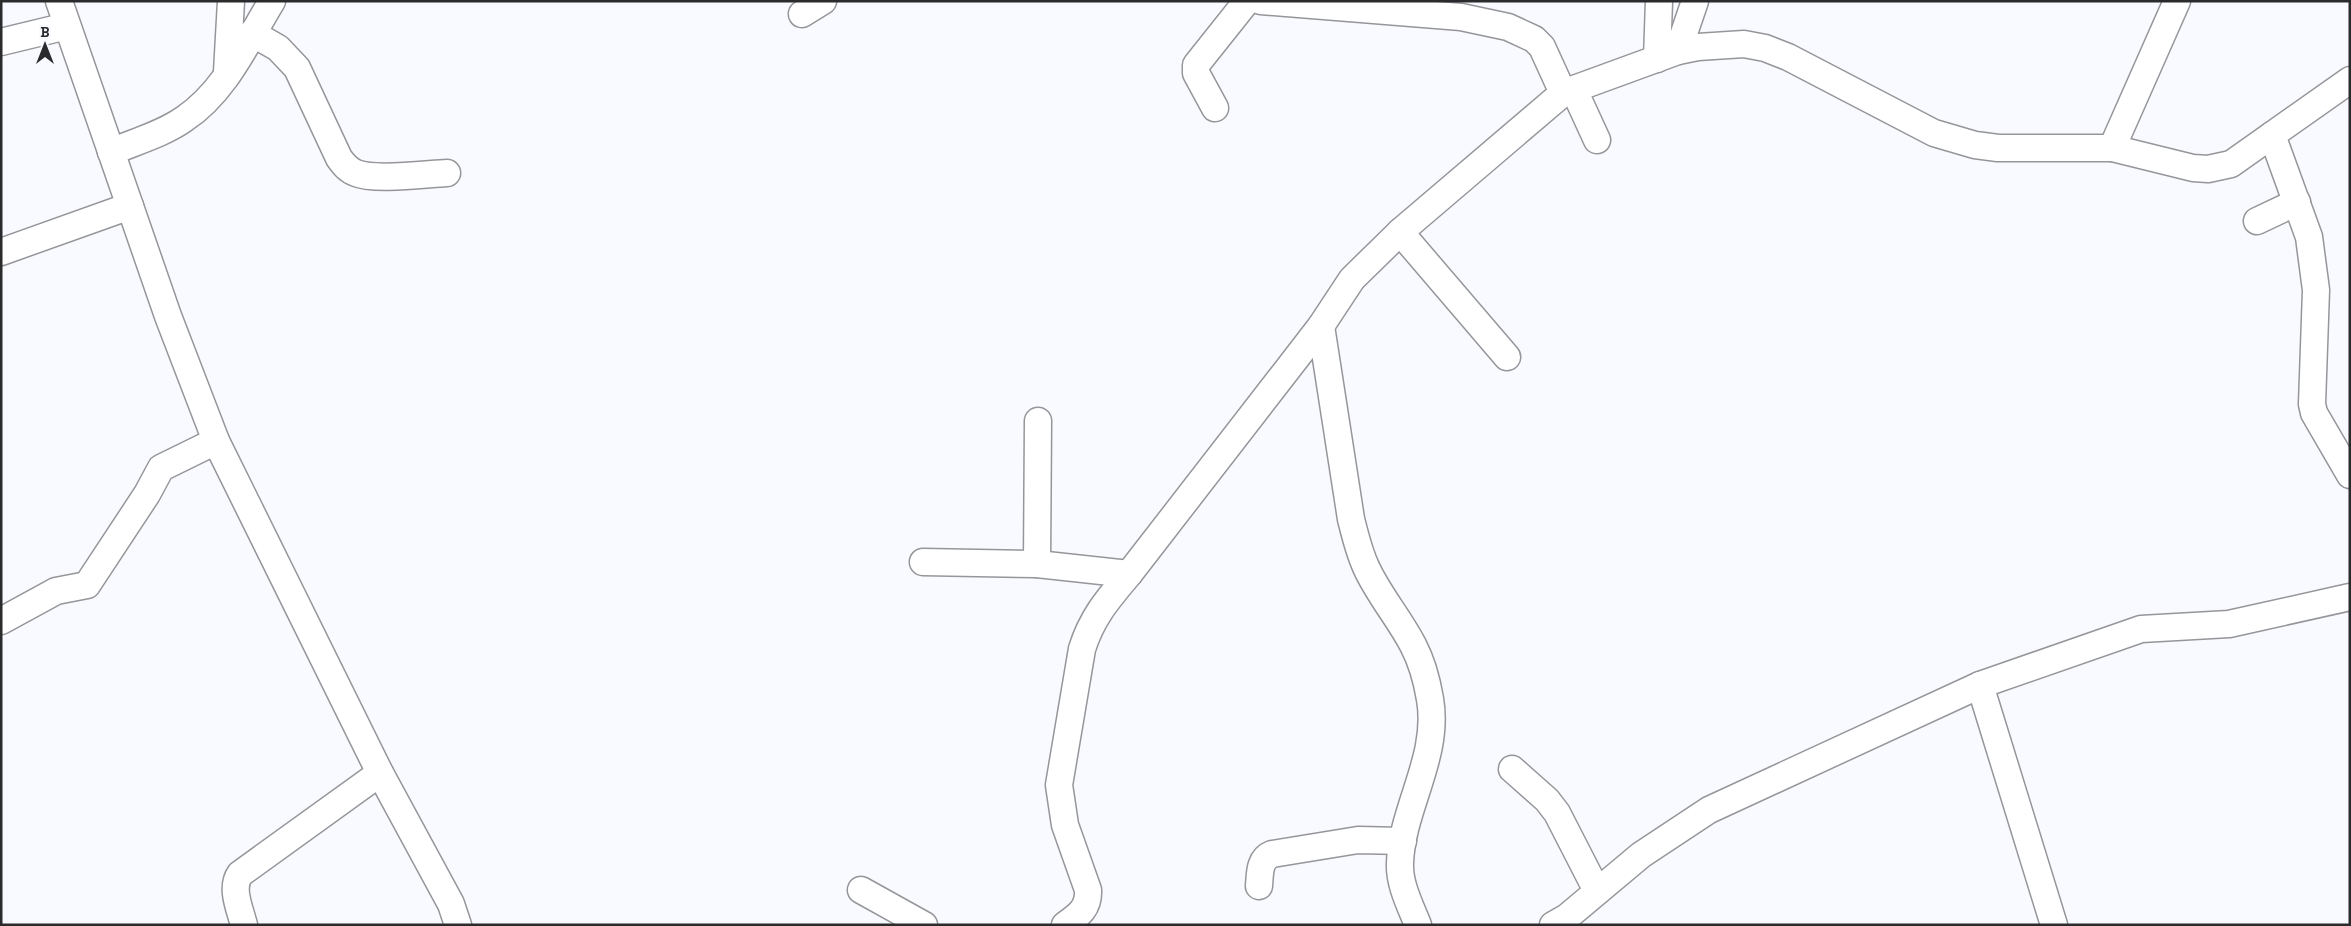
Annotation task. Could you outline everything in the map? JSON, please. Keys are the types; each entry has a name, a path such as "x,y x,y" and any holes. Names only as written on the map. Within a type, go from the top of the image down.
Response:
{"street":[{"path":"59,1 168,316 216,441 380,773 451,904 458,925"},
{"path":"227,75 231,1"},
{"path":"111,152 182,121 199,109 215,92 227,75 272,1"},
{"path":"1215,108 1196,73 1196,65 1247,1"},
{"path":"1261,1 1459,9 1508,27 1534,39 1542,47 1597,140"},
{"path":"1659,1 1668,55"},
{"path":"1668,55 1695,1"},
{"path":"2112,148 2176,1"},
{"path":"1,42 67,26"},
{"path":"252,33 278,48 297,68 339,158 346,168 358,174 373,177 446,173"},
{"path":"1065,925 1086,908 1089,899 1088,890 1065,825 1059,785 1082,649 1088,628 1098,612 1321,326 1352,279 1400,232 1569,91 1668,55 1720,44 1744,44 1765,48 1788,57 1934,133 1975,145 1998,148 2112,148 2193,168 2219,168 2240,158 2350,80"},
{"path":"2272,135 2309,237 2316,290 2312,404 2318,423 2350,475"},
{"path":"2257,221 2297,202"},
{"path":"1,252 130,206"},
{"path":"1400,232 1507,357"},
{"path":"1321,326 1351,519 1358,546 1366,568 1413,645 1424,671 1430,701 1432,729 1426,762 1403,841 1400,864 1402,879 1418,925"},
{"path":"1037,564 1038,421"},
{"path":"1,621 56,592 87,585 147,494 161,468 216,441"},
{"path":"922,562 1037,564 1129,574"},
{"path":"1553,925 1567,917 1641,855 1709,810 1980,685 2141,629 2230,624 2350,597"},
{"path":"1980,685 2054,925"},
{"path":"1512,769 1547,800 1557,813 1597,891"},
{"path":"244,925 235,888 236,880 240,874 380,773"},
{"path":"1259,886 1262,863 1267,856 1272,854 1358,840 1403,841"},
{"path":"861,890 924,925"}]}
